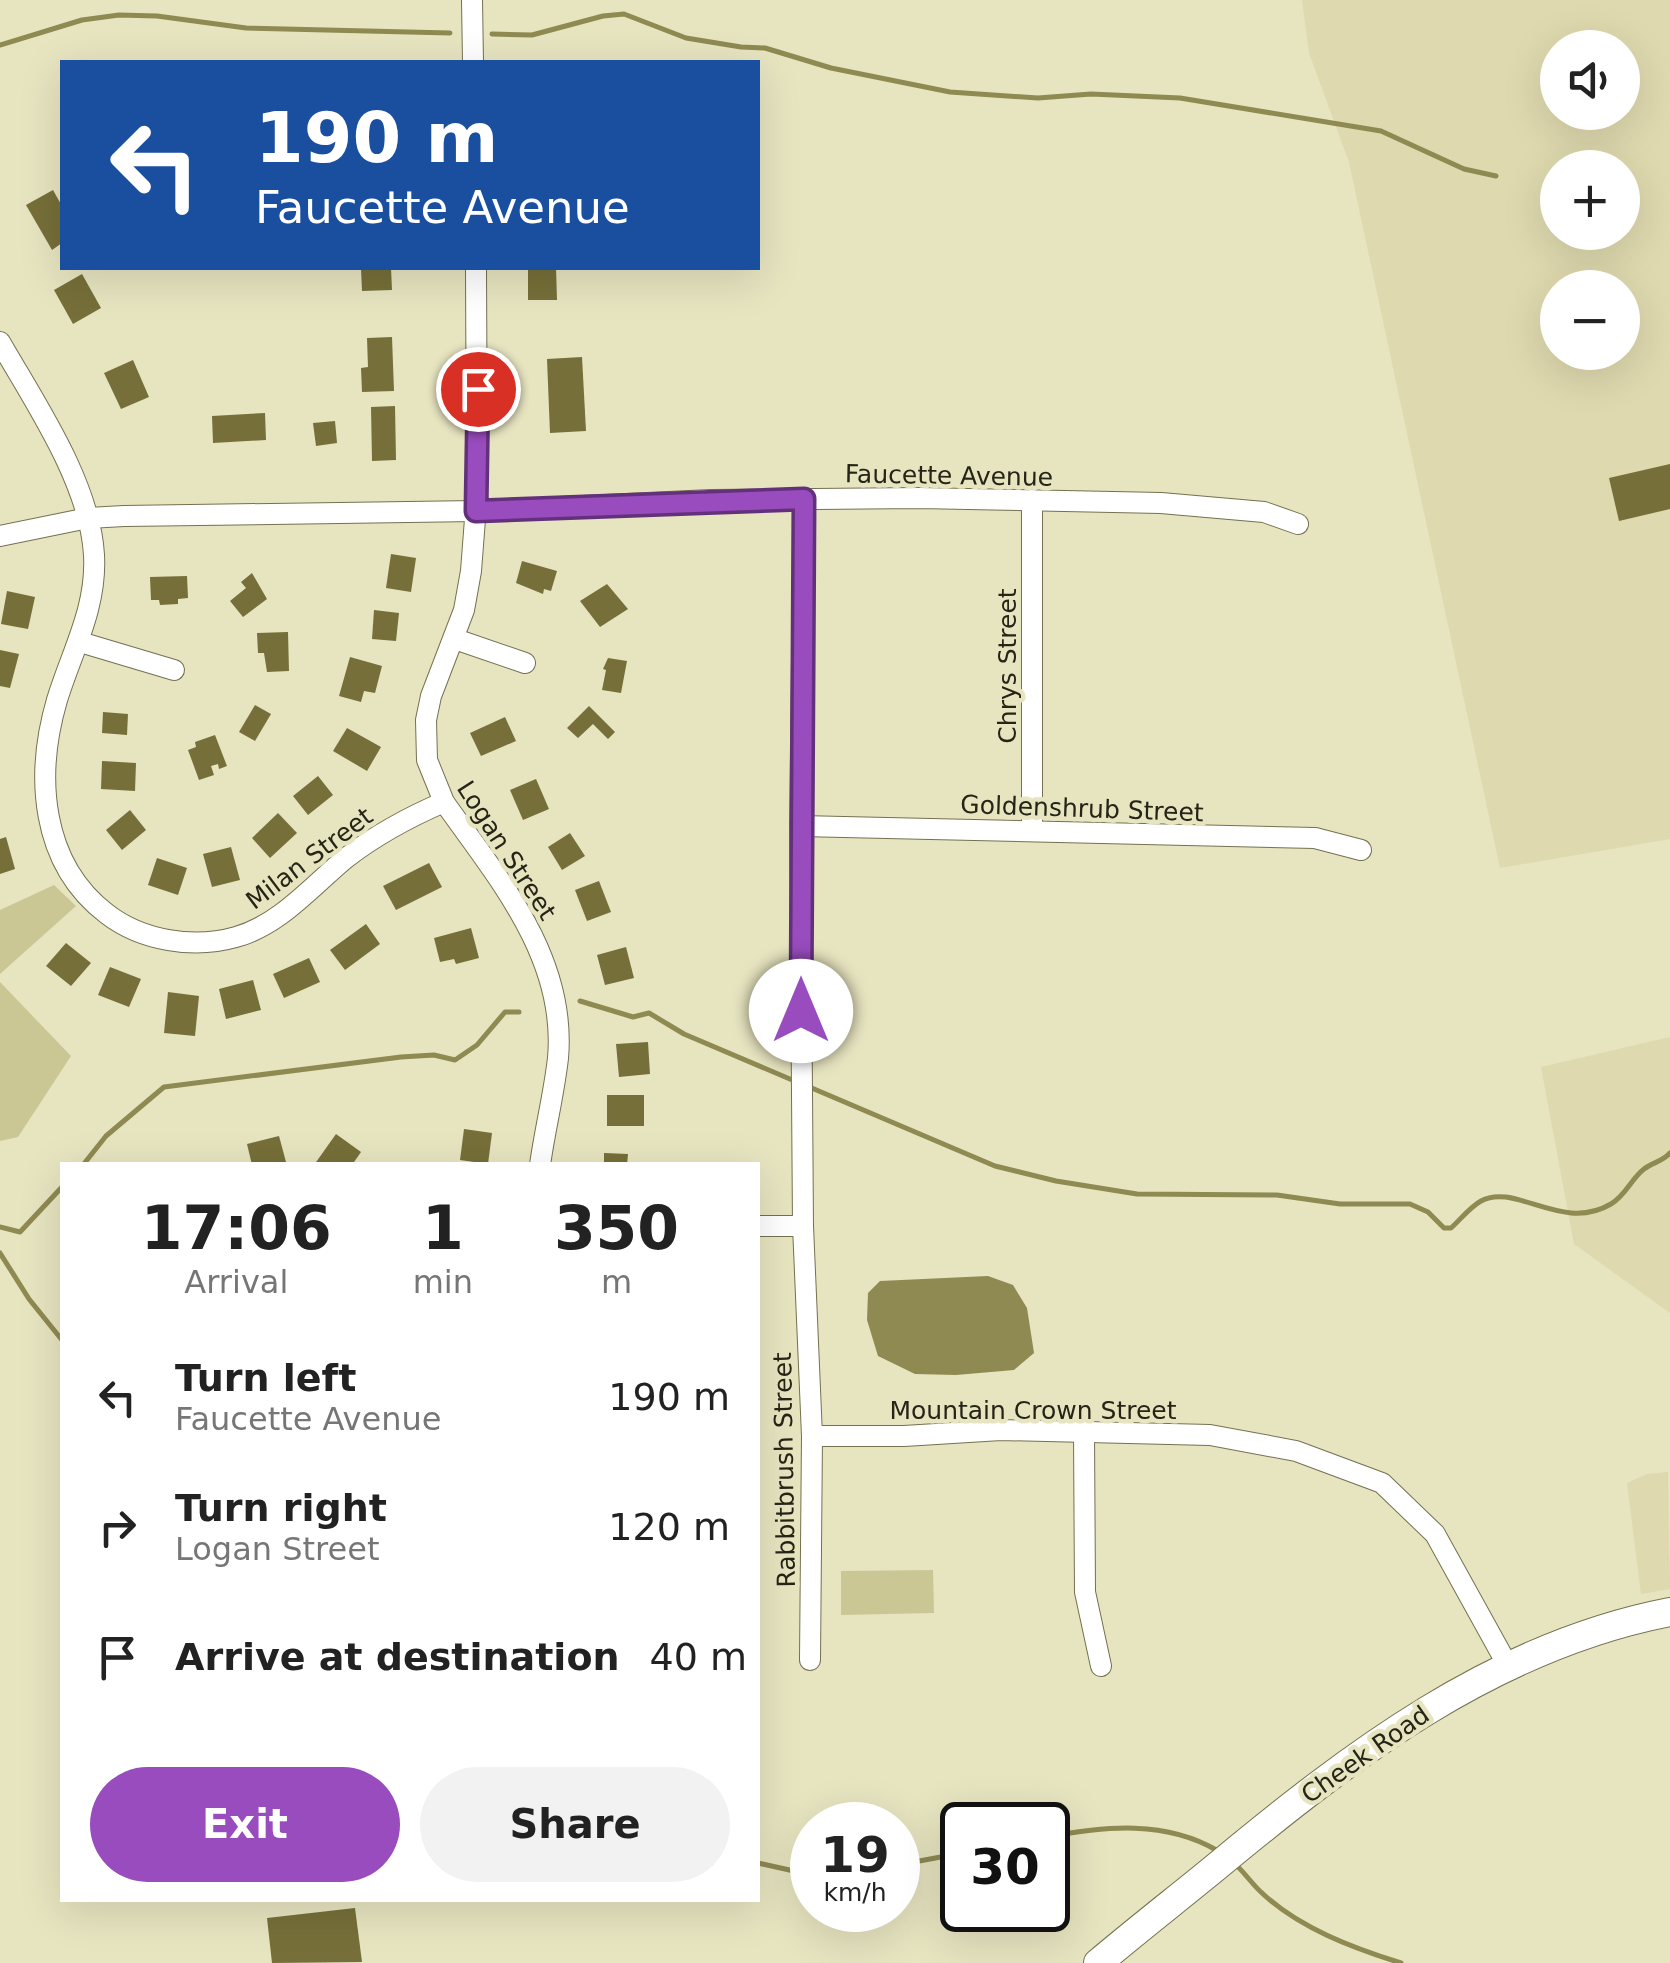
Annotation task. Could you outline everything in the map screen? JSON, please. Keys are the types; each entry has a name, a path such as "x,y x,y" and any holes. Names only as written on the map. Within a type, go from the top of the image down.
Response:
{"street":[{"path":"472,0 474,60"},
{"name":"Logan Street","path":"476,270 476,511 471,571 455,639 430,696 427,760 444,802 530,928 544,959 553,992 558,1057 540,1162"},
{"name":"Milan Street","path":"0,342 51,434 88,518 94,572 80,642 49,735 45,776 48,815 57,849 74,882 109,916 142,933 166,940 214,942 260,928 370,841 405,819 444,802"},
{"name":"Faucette Avenue","path":"0,536 88,518 476,511 804,499 1161,503 1264,512 1298,524"},
{"name":"Rabbitbrush Street","path":"804,499 800,826 803,1226 812,1436 810,1660"},
{"name":"Chrys Street","path":"1032,500 1032,831"},
{"path":"455,639 525,663"},
{"path":"80,642 174,670"},
{"name":"Goldenshrub Street","path":"800,826 1316,838 1361,850"},
{"path":"760,1226 803,1226"},
{"name":"Mountain Crown Street","path":"812,1436 1001,1430 1210,1434 1296,1451 1382,1484 1436,1534 1508,1666"},
{"path":"1084,1434 1085,1592 1101,1666"},
{"name":"Cheek Road","path":"1098,1963 1360,1753 1409,1720 1508,1666 1600,1630 1670,1612"}],"shaded area":[{"path":"1302,0 1670,0 1670,839 1500,868 1349,162 1309,53"},
{"path":"54,885 76,906 0,974 0,910"},
{"path":"0,982 71,1056 18,1137 0,1141"},
{"path":"1670,1037 1670,1313 1574,1244 1541,1067"},
{"path":"988,1276 1013,1285 1027,1308 1034,1353 1014,1370 915,1374 878,1356 867,1320 868,1293 880,1281"},
{"path":"1668,1472 1670,1589 1641,1594 1627,1483 1647,1474"},
{"path":"933,1570 934,1613 841,1615 841,1571"}],"building":[{"path":"53,190 60,202 60,244 52,250 26,205"},
{"path":"361,270 391,270 392,290 362,291"},
{"path":"528,270 556,270 557,300 528,300"},
{"path":"82,274 101,308 73,324 54,290"},
{"path":"392,337 394,391 362,392 361,368 368,367 367,338"},
{"path":"582,357 586,431 550,433 547,359"},
{"path":"133,360 149,397 121,409 104,373"},
{"path":"395,406 396,460 372,461 371,407"},
{"path":"265,413 266,440 213,443 212,416"},
{"path":"335,421 337,443 316,446 313,423"},
{"path":"1670,464 1670,509 1619,521 1609,478"},
{"path":"391,554 416,558 411,592 386,588"},
{"path":"522,561 557,571 551,591 544,589 543,594 516,583"},
{"path":"252,573 267,599 243,617 230,601 246,588 241,582"},
{"path":"187,576 188,598 178,599 178,604 160,605 159,600 151,600 150,577"},
{"path":"607,584 628,609 600,627 580,601"},
{"path":"7,591 35,597 28,629 1,624"},
{"path":"374,610 399,613 396,641 372,639"},
{"path":"288,632 289,671 267,672 264,653 258,653 257,633"},
{"path":"0,650 19,654 10,688 0,686"},
{"path":"350,657 382,666 375,693 364,691 361,702 339,696"},
{"path":"608,658 627,661 621,693 602,690"},
{"path":"255,705 271,714 255,741 239,732"},
{"path":"589,706 615,732 608,739 593,724 578,738 567,728"},
{"path":"103,712 128,714 127,735 102,733"},
{"path":"505,717 516,741 481,756 470,733"},
{"path":"347,728 381,747 367,771 333,751"},
{"path":"215,735 227,766 211,766 214,775 199,780 188,750 196,747 195,742"},
{"path":"102,761 136,763 135,791 101,789"},
{"path":"318,776 333,795 308,815 293,796"},
{"path":"536,779 549,809 523,820 510,790"},
{"path":"130,810 146,830 122,850 106,830"},
{"path":"278,813 297,833 270,858 252,838"},
{"path":"570,833 585,856 562,870 548,847"},
{"path":"6,837 15,869 0,874 0,839"},
{"path":"231,847 240,880 212,887 203,854"},
{"path":"157,858 187,868 178,895 148,885"},
{"path":"429,863 442,887 396,910 383,886"},
{"path":"599,881 611,912 587,921 575,890"},
{"path":"366,924 380,944 345,970 330,950"},
{"path":"471,928 479,958 456,964 454,959 440,962 434,938"},
{"path":"66,943 91,963 71,986 46,966"},
{"path":"626,947 634,978 605,985 597,955"},
{"path":"309,958 320,982 284,998 273,974"},
{"path":"110,967 141,979 129,1007 98,995"},
{"path":"253,980 261,1010 226,1019 219,989"},
{"path":"168,992 199,996 195,1036 164,1033"},
{"path":"648,1042 650,1074 619,1077 616,1044"},
{"path":"607,1095 644,1095 644,1126 607,1126"},
{"path":"464,1129 492,1133 488,1162 460,1160"},
{"path":"336,1134 361,1152 354,1162 316,1162"},
{"path":"279,1136 286,1162 251,1162 247,1144"},
{"path":"604,1153 628,1154 627,1162 604,1162"},
{"path":"355,1908 362,1962 272,1963 267,1918"}],"waterway":[{"path":"492,34 532,35 624,14 686,38 765,48 831,68 950,92 1038,98 1091,94 1180,98 1381,131 1464,169 1496,176"},
{"path":"0,45 82,20 119,15 246,28 450,33"},
{"path":"580,1001 633,1017 649,1013 684,1034 797,1082"},
{"path":"85,1162 106,1136 164,1087 401,1057 434,1055 455,1060 477,1045 505,1012 519,1012"},
{"path":"807,1086 995,1166 1056,1181 1137,1194 1277,1195 1340,1204 1410,1204 1428,1212 1444,1228 1451,1228 1481,1201 1494,1197 1557,1211 1593,1211 1611,1204 1644,1169 1670,1153"},
{"path":"0,1227 20,1232 60,1189"},
{"path":"0,1253 60,1338"},
{"path":"1070,1833 1113,1828 1156,1830 1178,1834 1218,1851"},
{"path":"920,1861 940,1857"},
{"path":"760,1863 790,1870"},
{"path":"1235,1864 1262,1893 1293,1917 1346,1943 1401,1963"}],"route":[{"path":"478,389 476,511 804,499 801,1011"}]}
